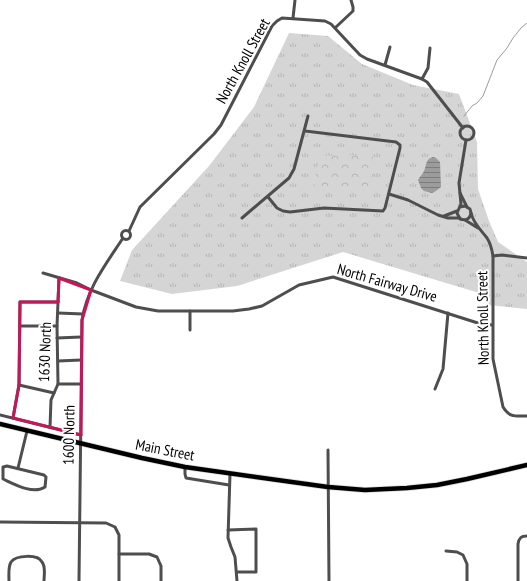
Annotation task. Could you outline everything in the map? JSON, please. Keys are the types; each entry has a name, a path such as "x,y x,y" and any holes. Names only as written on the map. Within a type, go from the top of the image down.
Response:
{"main road":[{"name":"Main Street","path":"0,424 185,467 328,487 365,490 437,485 527,465"}],"street":[{"path":"293,18 295,0"},
{"path":"336,28 353,11 354,7 351,0"},
{"name":"North Knoll Street","path":"124,238 128,239 130,237 131,234 129,231 140,208 214,134 221,125 272,26 276,21 282,18 325,21 336,28 360,56 427,82 463,128"},
{"path":"384,66 390,47"},
{"path":"422,79 428,68 430,48"},
{"path":"242,218 289,178 294,169 308,116"},
{"name":"North Knoll Street","path":"463,128 468,127 473,131 471,138 466,140"},
{"name":"North Knoll Street","path":"463,128 461,129 460,135 466,140"},
{"path":"268,197 277,208 290,212 324,208 383,211 389,194 400,145 396,142 305,131"},
{"name":"North Knoll Street","path":"466,140 459,183 460,193 458,215 460,219 465,220 478,228"},
{"name":"North Knoll Street","path":"460,193 467,207 470,208 478,228 486,237 491,246 493,256 492,325 494,368 503,407 508,414 514,416 527,416"},
{"path":"389,194 408,200 438,215 460,219"},
{"path":"444,216 467,207"},
{"path":"465,220 469,218 471,213"},
{"name":"North Knoll Street","path":"91,290 98,275 124,238 122,236 123,232 126,230 129,231"},
{"path":"493,256 502,255 527,258"},
{"name":"North Fairway Drive","path":"43,273 77,283 91,290 146,310 190,311 233,311 262,306 299,286 333,277 481,324 492,325"},
{"name":"1630 North","path":"50,427 51,400 58,384 57,326 59,278"},
{"name":"1600 North","path":"79,581 81,337 83,314 91,290"},
{"path":"13,418 19,385 20,302 58,302"},
{"path":"190,311 190,330"},
{"path":"435,389 443,369 448,313"},
{"path":"58,314 83,314"},
{"path":"20,326 57,326"},
{"path":"57,338 81,337"},
{"path":"58,361 81,360"},
{"path":"58,384 81,384"},
{"path":"19,385 54,393"},
{"path":"0,415 81,435"},
{"path":"18,468 26,431"},
{"path":"328,450 329,581"},
{"path":"7,466 18,468 44,475 46,477 46,487 43,489 24,489 3,479 3,467 7,466"},
{"path":"185,467 186,478 229,485"},
{"path":"230,474 228,538 235,557 237,581"},
{"path":"0,522 106,522 115,527 119,535 119,581"},
{"path":"228,530 256,530 256,572 237,572"},
{"path":"518,581 519,539 522,536 527,536"},
{"path":"446,551 457,552 464,555 467,564 467,581"},
{"path":"119,554 150,554 157,557 160,566 161,581"},
{"path":"9,581 9,566 12,560 16,557 38,557 44,566 44,581"}],"highlighted area":[{"path":"59,278 91,290 82,320 81,435 13,418 19,385 20,302 58,302"}],"green space":[{"path":"289,33 328,36 362,64 413,85 459,94 477,142 478,189 489,221 498,242 527,262 527,309 488,305 486,295 343,252 237,286 172,294 120,281 132,250 209,166 254,107"},
{"path":"348,155 377,157 371,192 315,189 314,181 320,156"}],"shaded area":[{"path":"433,157 440,162 441,187 432,193 424,191 418,180 424,172 427,161"}],"waterway":[{"path":"464,116 483,96 497,60 521,28 527,23"}]}
